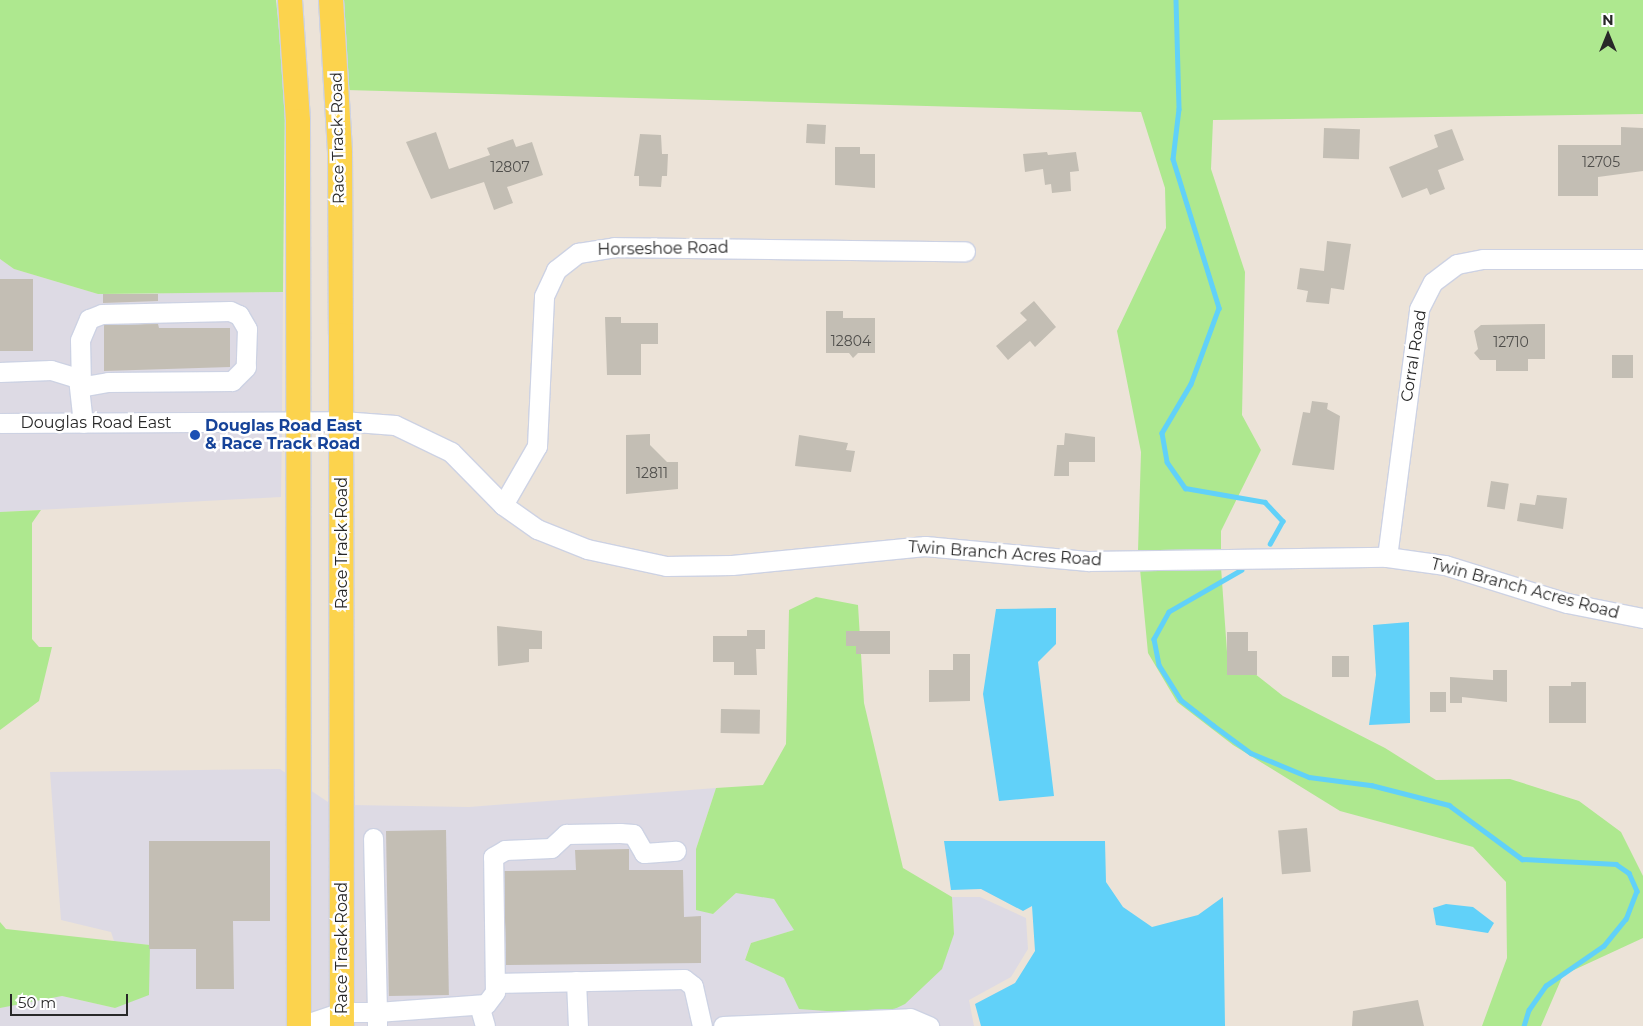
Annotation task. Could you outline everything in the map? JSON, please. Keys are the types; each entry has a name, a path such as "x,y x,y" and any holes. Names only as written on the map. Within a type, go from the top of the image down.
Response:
{"main road":[{"path":"290,0 298,121 300,1026"},
{"name":"Race Track Road","path":"331,0 340,153 342,1019"}],"street":[{"name":"Horseshoe Road","path":"503,505 537,446 544,296 556,270 571,257 614,247 965,251"},
{"name":"Corral Road","path":"1388,557 1419,309 1433,282 1457,264 1483,259 1643,259"},
{"path":"81,387 108,382 232,382 246,368 244,321 230,311 102,314 89,319 80,340 81,387 83,423"},
{"path":"0,372 68,372 81,387"},
{"name":"Douglas Road East","path":"0,423 342,421"},
{"name":"Twin Branch Acres Road","path":"342,421 394,425 434,441 466,465 503,505 560,539 666,566 732,565 925,546 1088,561 1388,557 1445,565 1567,603 1643,618"},
{"path":"300,1026 342,1019 377,1019 486,1004 495,992 493,857 505,850 551,848 566,834 633,834 644,853 676,851"},
{"path":"373,838 377,1019"},
{"path":"495,983 684,979 693,986 702,1026"},
{"path":"576,981 578,1026"},
{"path":"479,1005 485,1026"},
{"path":"723,1026 910,1018 929,1026"}],"shaded area":[{"path":"0,259 14,269 98,294 283,292 282,412 0,414"},
{"path":"282,430 281,497 0,512 0,432"},
{"path":"280,769 287,774 286,1026 0,1026 0,1008 16,1003 62,996 115,1008 150,945 114,941 111,932 61,920 50,772"},
{"path":"307,788 331,804 334,1026 308,1026"},
{"path":"716,788 696,849 696,909 713,914 736,893 755,893 774,899 795,930 751,943 745,959 784,978 954,934 952,897 980,897 1026,918 1028,949 1011,977 969,1000 974,1026 350,1026 350,805 469,807"}],"green space":[{"path":"0,0 276,0 285,88 283,292 98,294 14,269 0,259"},
{"path":"341,0 1643,0 1643,114 1213,120 1211,169 1245,272 1242,415 1261,450 1221,531 1221,549 1138,551 1141,452 1117,331 1166,228 1165,188 1141,112 346,90"},
{"path":"41,510 32,523 32,639 39,647 52,647 39,701 0,730 0,512"},
{"path":"1221,567 1227,652 1283,696 1385,748 1436,780 1510,779 1579,801 1621,832 1643,876 1643,938 1563,975 1541,1026 1482,1026 1507,958 1506,882 1473,847 1340,811 1233,745 1177,702 1148,653 1140,569"},
{"path":"816,597 858,605 864,703 903,868 952,897 954,934 942,969 905,1004 882,1015 799,1009 784,978 745,960 751,943 794,930 774,899 736,893 713,914 696,910 696,849 716,788 763,785 786,744 789,610"},
{"path":"0,922 6,929 150,945 149,995 115,1008 62,996 0,1008"}],"water":[{"path":"1056,608 1056,644 1038,662 1054,796 999,801 983,694 996,609"},
{"path":"1409,622 1410,723 1369,725 1376,675 1373,625"},
{"path":"944,841 1105,841 1106,882 1123,907 1152,927 1198,915 1223,897 1225,1026 981,1026 975,1004 1015,983 1035,951 1032,906 1023,911 981,889 951,890"},
{"path":"1446,904 1473,907 1494,923 1488,933 1436,925 1433,908"}],"building":[{"path":"807,124 826,125 825,144 806,143"},
{"path":"1621,127 1643,128 1643,171 1598,177 1598,196 1558,196 1558,145 1621,145"},
{"path":"1324,128 1360,129 1359,159 1323,158"},
{"path":"1452,129 1464,160 1438,170 1445,189 1430,195 1427,188 1402,198 1389,167 1438,147 1434,135"},
{"path":"436,132 449,169 490,155 487,148 513,139 516,147 532,142 543,175 507,187 513,203 494,210 484,182 431,199 406,142"},
{"path":"640,134 661,135 662,154 668,154 667,176 662,176 661,187 639,186 639,176 634,176"},
{"path":"835,147 860,147 860,154 875,154 875,188 835,185"},
{"path":"1047,152 1048,155 1076,152 1079,171 1070,172 1071,191 1052,193 1051,184 1045,185 1043,169 1025,172 1023,154"},
{"path":"1327,241 1351,244 1344,290 1331,288 1329,304 1306,302 1308,291 1297,289 1300,268 1324,271"},
{"path":"0,279 33,279 33,351 0,351"},
{"path":"103,294 158,294 158,301 103,303"},
{"path":"1034,301 1056,327 1035,347 1030,341 1008,360 996,346 1027,320 1020,313"},
{"path":"826,311 843,311 843,318 875,318 875,353 858,353 853,358 849,353 826,353"},
{"path":"605,317 621,317 621,323 658,323 658,344 641,344 641,375 607,375"},
{"path":"158,324 159,328 230,328 230,367 104,371 104,325"},
{"path":"1545,324 1545,359 1528,359 1528,371 1496,371 1496,360 1480,360 1474,353 1478,349 1474,331 1481,325"},
{"path":"1612,355 1633,355 1633,378 1612,378"},
{"path":"1312,401 1328,403 1327,409 1340,416 1334,470 1292,465 1303,412 1310,413"},
{"path":"1065,433 1095,437 1095,462 1069,462 1069,476 1054,476 1057,445 1064,445"},
{"path":"650,434 650,445 667,462 678,462 678,489 626,494 626,435"},
{"path":"799,435 848,443 846,450 855,451 851,472 795,466"},
{"path":"1491,481 1509,484 1505,509 1487,507"},
{"path":"1537,495 1567,498 1563,529 1517,521 1520,503 1535,505"},
{"path":"497,626 542,631 542,649 529,649 529,662 498,666"},
{"path":"747,630 765,630 765,649 756,649 757,675 734,675 734,662 713,662 713,636 747,636"},
{"path":"846,631 890,631 890,654 856,654 856,646 846,646"},
{"path":"1227,632 1248,632 1248,651 1257,651 1257,675 1227,675"},
{"path":"953,654 970,654 970,701 929,702 929,670 953,670"},
{"path":"1332,656 1349,656 1349,677 1332,677"},
{"path":"1493,670 1507,670 1507,702 1462,697 1462,703 1450,703 1450,677 1493,680"},
{"path":"1571,682 1586,682 1586,723 1549,723 1549,686 1571,686"},
{"path":"1430,692 1446,692 1446,712 1430,712"},
{"path":"721,709 760,710 760,734 721,733"},
{"path":"1307,828 1311,872 1282,874 1278,831"},
{"path":"446,830 449,995 389,996 386,831"},
{"path":"149,841 270,841 270,921 233,921 234,989 196,989 196,949 149,949"},
{"path":"629,849 629,870 683,870 684,917 701,916 701,963 506,965 504,871 576,870 575,850"},
{"path":"1418,1000 1424,1026 1352,1026 1353,1011"}],"waterway":[{"path":"1176,0 1179,109 1173,159 1219,308 1191,384 1162,433 1167,462 1185,488 1265,502 1283,521 1270,544"},
{"path":"1242,570 1169,612 1154,639 1159,665 1181,700 1251,753 1309,777 1371,785 1449,805 1522,859 1616,864 1629,873 1637,891 1626,919 1604,946 1546,986 1529,1010 1524,1026"}],"place":[{"name":"Douglas Road East & Race Track Road","path":"195,435"}]}
